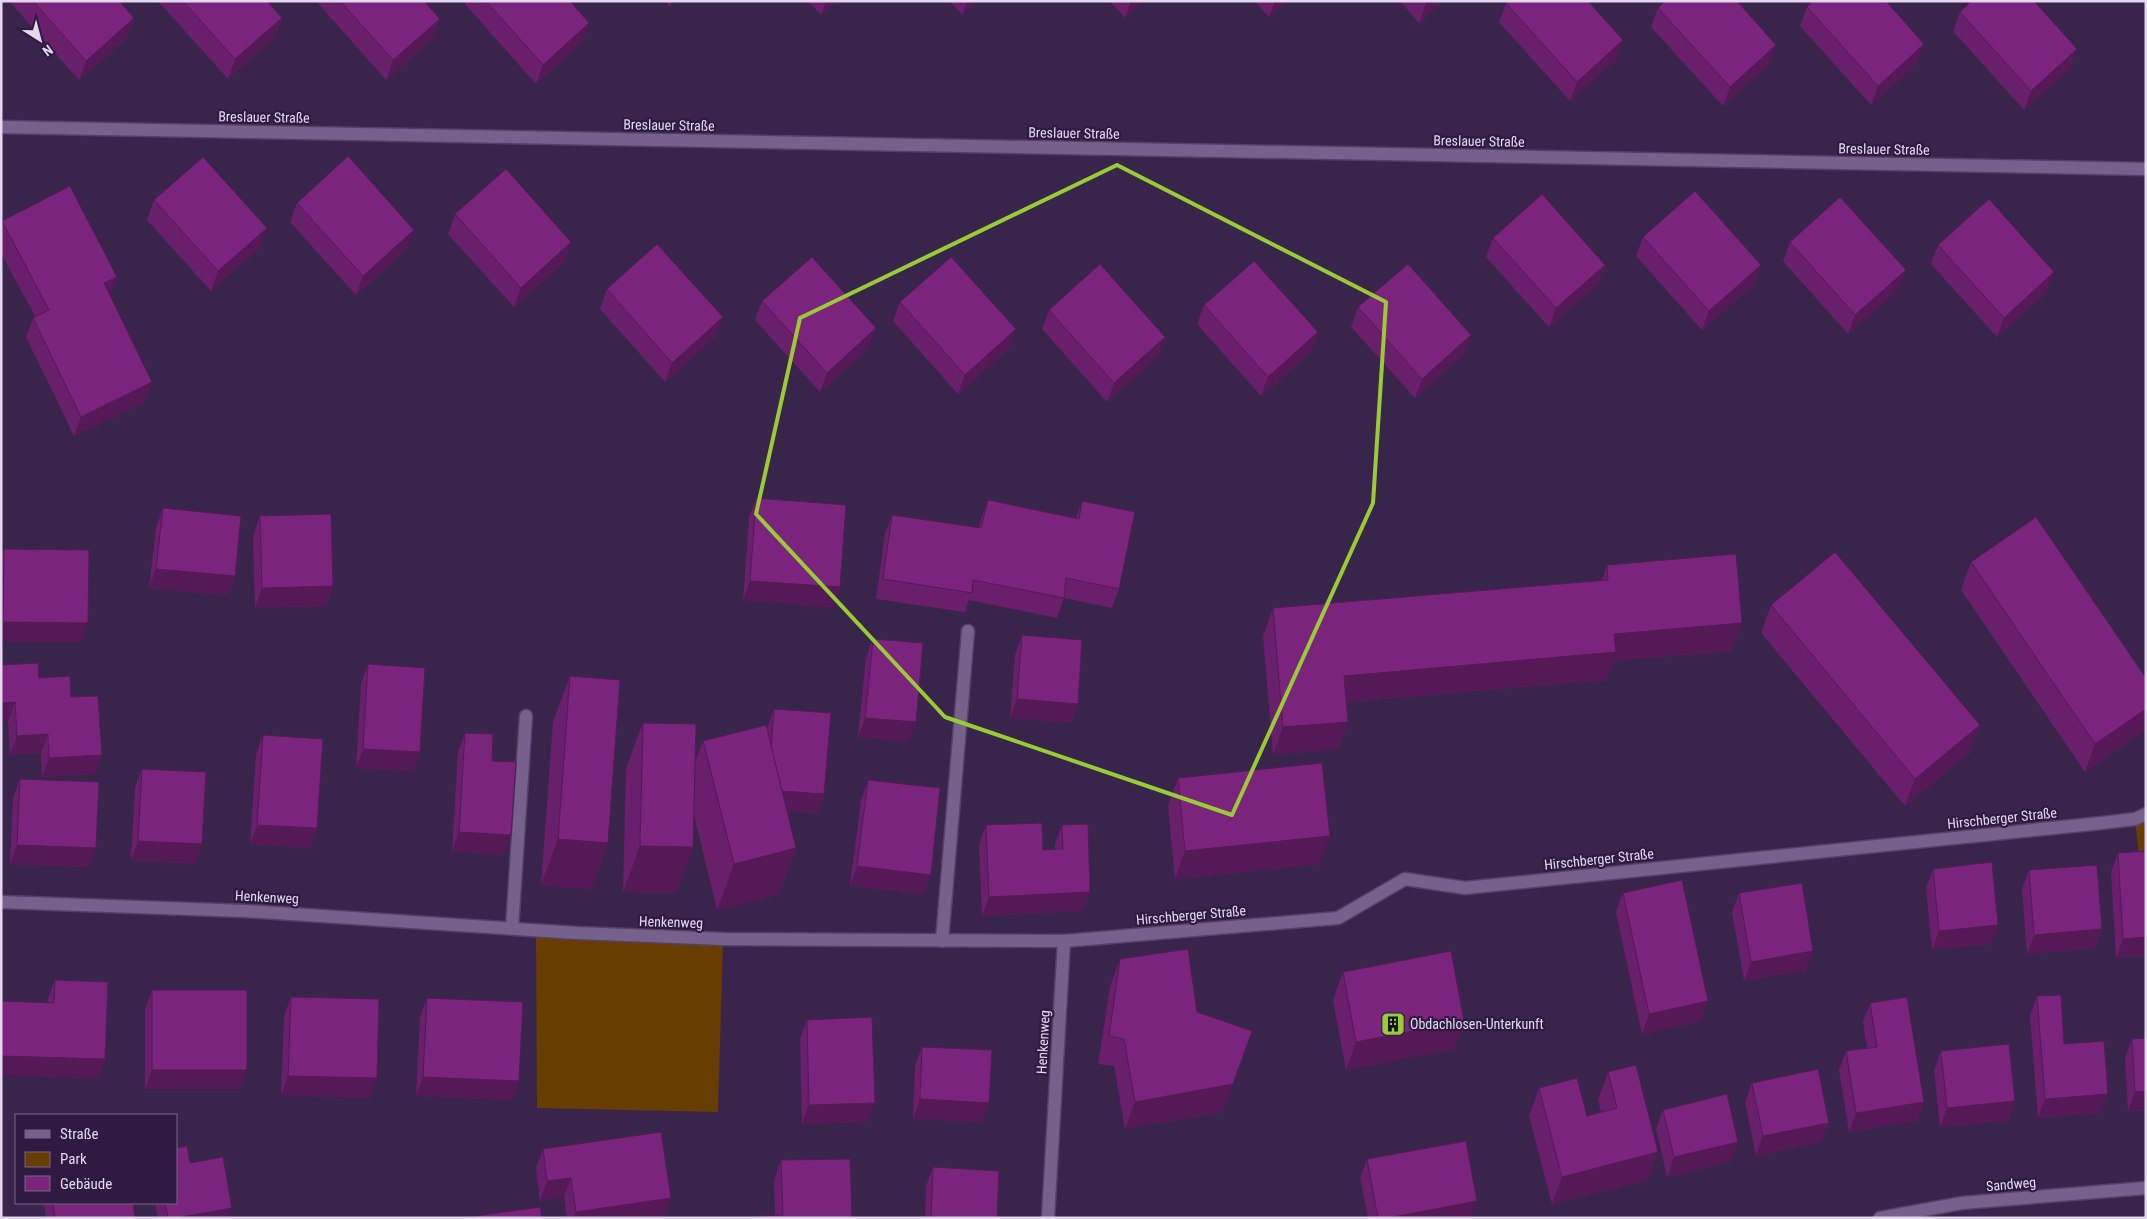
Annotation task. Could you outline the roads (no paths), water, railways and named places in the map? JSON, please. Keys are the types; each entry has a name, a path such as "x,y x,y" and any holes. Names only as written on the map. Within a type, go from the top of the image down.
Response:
{"street":[{"name":"Breslauer Straße","path":"1,127 2146,169"},
{"path":"942,941 968,631"},
{"path":"512,928 526,716"},
{"name":"Hirschberger Straße","path":"1064,941 1338,918 1405,879 1465,888 2102,823 2135,819 2146,814"},
{"name":"Henkenweg","path":"1,902 245,910 512,928 723,939 1064,941 1048,1218"},
{"name":"Sandweg","path":"1880,1218 1962,1203 2146,1188"}],"place":[{"name":"Obdachlosen-Unterkunft","path":"1393,1024"}]}
